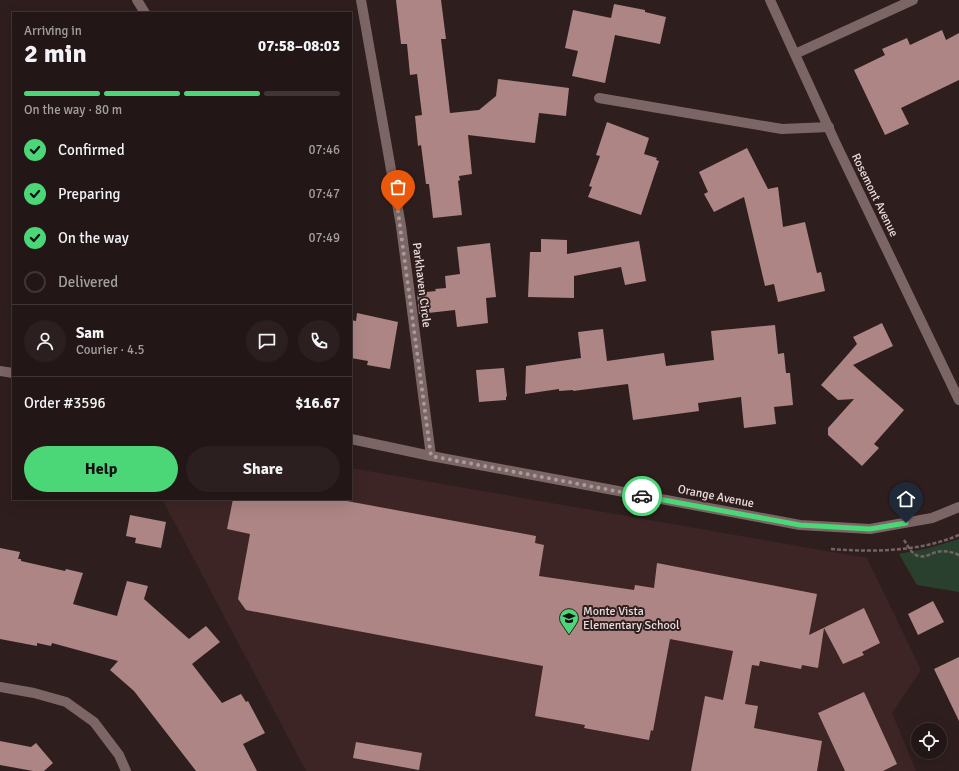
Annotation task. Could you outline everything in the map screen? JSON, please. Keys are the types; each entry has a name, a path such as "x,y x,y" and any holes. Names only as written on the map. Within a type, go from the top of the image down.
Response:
{"street":[{"path":"138,0 144,12"},
{"name":"Parkhaven Circle","path":"361,0 401,226 431,456"},
{"name":"Rosemont Avenue","path":"770,0 959,400"},
{"path":"795,54 913,0"},
{"path":"599,98 782,129 829,127"},
{"path":"0,371 12,373"},
{"name":"Orange Avenue","path":"352,439 431,456 800,525 870,529 932,518 959,507"},
{"path":"0,687 34,693 66,702 94,722 119,755 126,771"}],"path":[{"path":"831,549 860,551 910,548 928,546 959,535"},
{"path":"912,551 919,556 928,556 936,552 945,551 959,555"}],"shaded area":[{"name":"Monte Vista Elementary School","path":"352,468 867,558 921,670 892,713 916,771 306,771 163,500 352,500"}],"green space":[{"path":"959,539 959,592 917,585 899,554 929,548"}],"building":[{"path":"396,0 441,0 446,39 441,39 450,113 479,110 496,96 498,79 569,88 566,116 539,113 535,143 468,135 472,174 459,176 460,180 458,181 462,215 433,218 429,184 426,184 421,145 418,146 415,116 422,115 417,74 410,75 407,44 401,44"},
{"path":"614,4 645,10 645,12 666,17 660,44 615,35 605,83 572,76 578,51 565,48 573,10 611,18"},
{"path":"942,30 946,40 959,33 959,80 901,108 909,124 885,135 854,70 885,55 882,49 907,38 910,45"},
{"path":"607,122 649,138 644,154 657,158 656,160 659,161 641,215 588,197 592,187 589,186 600,156 596,155"},
{"path":"747,148 768,189 778,187 783,227 805,222 817,273 821,272 825,291 778,302 774,284 765,286 744,197 714,212 704,194 708,192 699,172"},
{"path":"541,239 567,240 567,254 639,241 646,281 625,285 621,267 574,276 574,298 528,297 530,252 541,252"},
{"path":"490,243 496,297 486,298 488,323 457,327 455,310 419,314 417,293 436,291 435,289 446,288 445,276 460,274 457,247"},
{"path":"357,313 398,322 390,369 367,365 368,361 352,358 352,320 356,321"},
{"path":"882,323 893,346 853,365 904,410 874,444 879,448 862,466 828,435 828,428 854,399 838,400 821,385 857,344 853,337"},
{"path":"775,325 778,354 784,353 786,373 790,373 793,405 774,407 776,424 744,428 741,397 698,403 699,411 633,420 628,384 573,391 559,391 559,389 525,394 526,366 581,358 578,332 603,329 607,361 664,353 666,366 714,360 711,331"},
{"path":"504,368 507,396 506,400 479,402 476,370"},
{"path":"233,500 341,500 536,536 535,543 544,545 539,576 634,590 635,585 654,588 657,563 817,594 809,635 864,608 880,643 862,652 864,655 843,664 824,628 818,668 802,665 801,669 760,661 759,666 752,665 745,704 758,706 754,728 822,741 817,771 691,771 705,696 723,700 733,651 670,639 653,731 651,730 649,740 584,728 585,725 535,716 543,666 246,610 238,599 250,534 227,529"},
{"path":"130,515 166,522 161,548 135,543 136,538 126,536"},
{"path":"0,548 20,552 18,559 21,559 21,561 65,571 66,569 83,573 73,604 117,616 127,581 148,586 144,599 189,639 206,626 220,642 192,664 222,703 241,694 246,702 248,701 265,733 243,744 257,771 196,771 134,691 110,670 118,661 52,643 51,646 37,643 37,646 0,639"},
{"path":"933,601 944,622 918,635 908,614"},
{"path":"959,657 959,721 934,669"},
{"path":"864,692 897,764 883,771 845,771 818,713"},
{"path":"0,741 31,747 36,743 53,763 44,771 33,771 0,765"},
{"path":"356,742 422,753 419,770 353,758"}],"way so far":[{"path":"398,211 431,456 642,496"}],"place":[{"name":"Monte Vista Elementary School","path":"569,635"}],"route":[{"path":"642,496 800,525 870,529 906,523"}]}
